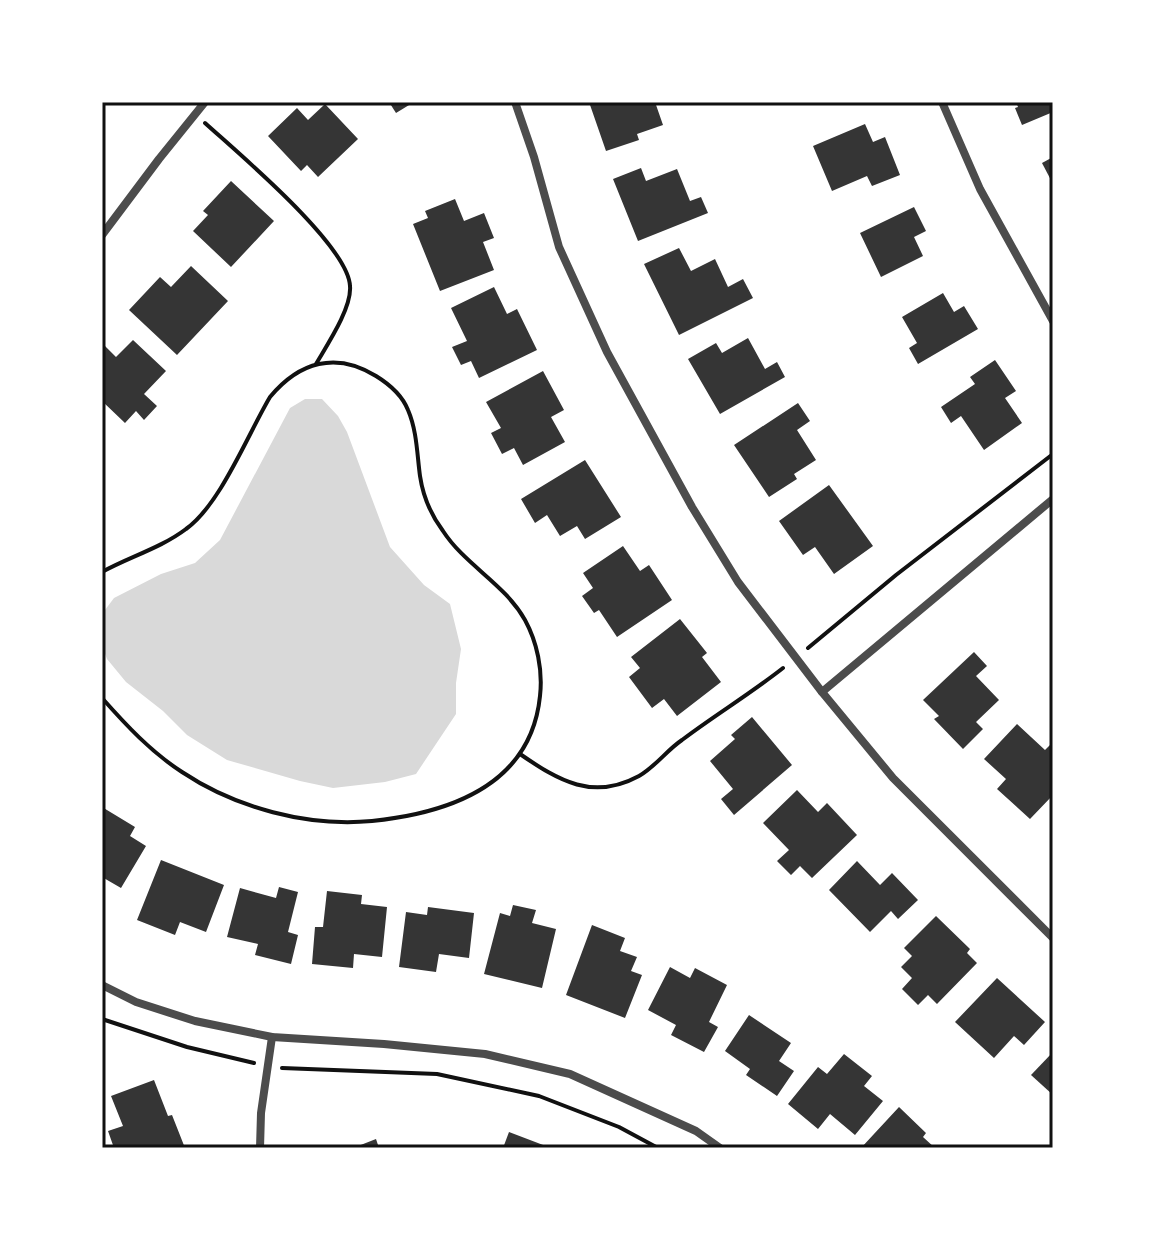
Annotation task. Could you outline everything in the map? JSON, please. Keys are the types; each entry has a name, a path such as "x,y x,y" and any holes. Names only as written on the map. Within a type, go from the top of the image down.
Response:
{"street":[{"path":"102,235 205,102"},
{"path":"515,102 559,247 607,352 692,507 738,582 893,778 1053,938"},
{"path":"942,102 980,189 1053,321"},
{"path":"822,692 1053,499"},
{"path":"102,985 136,1002 195,1021 272,1037 485,1054 570,1074 696,1131 720,1148"},
{"path":"260,1148 261,1113 272,1037"}],"path":[{"path":"195,113 305,219 346,270 350,296 316,364"},
{"path":"102,572 163,544 188,528 207,507 270,397 283,382 316,364 339,361 364,368 389,384 408,410 417,444 420,479 430,511 444,534 469,563 499,588 524,618 534,639 541,686 534,726 520,754 503,775 471,796 432,811 354,822 317,821 264,810 206,787 145,744 102,698"},
{"path":"102,1019 233,1060 293,1070 437,1074 539,1096 619,1127 658,1148"}],"shaded area":[{"path":"305,399 322,399 338,416 347,432 390,547 424,585 450,604 461,649 456,714 416,774 385,782 333,788 227,760 187,735 126,682 107,659 102,646 102,614 114,598 161,574 195,563 220,540 290,408"}],"building":[{"path":"389,102 414,102 396,113"},
{"path":"589,102 655,102 663,125 637,134 639,140 606,151"},
{"path":"1016,102 1053,102 1053,112 1022,125 1015,108 1018,107"},
{"path":"325,104 358,139 318,177 307,165 301,171 268,136 297,108 308,120"},
{"path":"865,124 873,142 885,137 900,175 872,186 867,176 832,191 813,146"},
{"path":"1053,157 1053,184 1042,163"},
{"path":"641,168 646,181 677,169 690,201 701,197 708,213 638,241 613,179"},
{"path":"231,181 274,221 231,267 193,231 208,215 203,211"},
{"path":"455,199 464,221 484,213 494,238 483,242 494,270 440,291 413,224 428,218 425,211"},
{"path":"914,207 926,231 914,237 923,256 881,277 860,233"},
{"path":"679,248 691,271 715,259 728,287 743,279 753,298 679,335 644,264"},
{"path":"191,266 228,301 177,355 129,310 160,277 171,287"},
{"path":"494,287 507,314 517,309 537,350 479,378 471,361 461,365 452,347 467,341 451,308"},
{"path":"943,293 954,312 964,306 978,329 918,364 909,348 917,343 902,317"},
{"path":"748,338 765,369 777,362 785,377 720,414 688,359 716,343 722,353"},
{"path":"133,340 166,371 144,394 157,406 144,420 136,411 125,423 102,401 102,348 105,346 116,357"},
{"path":"995,360 1016,391 1005,398 1022,423 984,450 961,416 951,423 941,407 975,384 970,377"},
{"path":"543,371 564,410 551,417 565,442 523,465 514,448 502,454 491,433 501,428 486,402"},
{"path":"798,403 810,421 797,430 816,460 794,474 797,479 769,497 734,445"},
{"path":"585,460 621,517 585,539 577,526 560,536 547,515 535,523 521,499"},
{"path":"829,485 873,546 834,574 815,547 803,555 779,521"},
{"path":"623,546 640,571 649,565 672,600 617,637 599,610 594,613 582,596 593,588 583,573"},
{"path":"680,619 707,653 702,657 721,682 677,716 664,699 652,708 629,677 640,668 631,657"},
{"path":"974,652 987,666 976,676 999,700 976,722 983,729 963,749 934,719 939,716 923,700"},
{"path":"752,717 792,765 734,815 721,799 733,789 710,761 735,739 731,735"},
{"path":"1017,724 1045,750 1053,742 1053,795 1030,819 997,789 1006,779 984,759"},
{"path":"797,790 818,812 827,803 857,835 812,878 800,866 791,875 777,861 789,850 763,823"},
{"path":"102,807 135,827 130,836 146,846 121,888 102,877"},
{"path":"161,860 224,885 206,932 180,922 175,935 137,920"},
{"path":"857,861 880,885 892,873 918,900 898,919 891,911 870,932 829,890"},
{"path":"279,887 298,892 288,932 298,935 291,964 255,955 258,944 227,937 240,888 276,898"},
{"path":"327,891 362,895 361,904 387,907 382,957 354,954 353,968 312,964 315,927 323,927"},
{"path":"513,905 536,910 532,923 556,929 542,988 484,974 500,913 510,916"},
{"path":"428,907 474,913 469,958 439,954 436,972 399,967 406,912 427,915"},
{"path":"936,916 970,949 967,953 977,963 937,1004 928,995 918,1005 902,989 912,978 901,967 912,956 904,948"},
{"path":"592,925 625,938 620,951 637,957 631,971 642,975 625,1018 566,995"},
{"path":"670,967 690,978 695,968 727,985 709,1022 718,1027 704,1052 671,1035 676,1025 648,1010"},
{"path":"997,978 1045,1022 1024,1045 1014,1036 994,1058 955,1022"},
{"path":"749,1015 791,1043 779,1061 794,1071 777,1096 746,1075 750,1069 725,1051"},
{"path":"1053,1052 1053,1095 1031,1075"},
{"path":"844,1054 872,1076 864,1086 883,1101 855,1135 830,1114 818,1129 788,1104 818,1067 827,1074"},
{"path":"154,1080 185,1148 114,1148 108,1131 123,1126 111,1096"},
{"path":"899,1107 926,1133 923,1137 935,1148 861,1148"},
{"path":"509,1132 551,1148 503,1148"},
{"path":"376,1139 379,1148 353,1148"}]}
